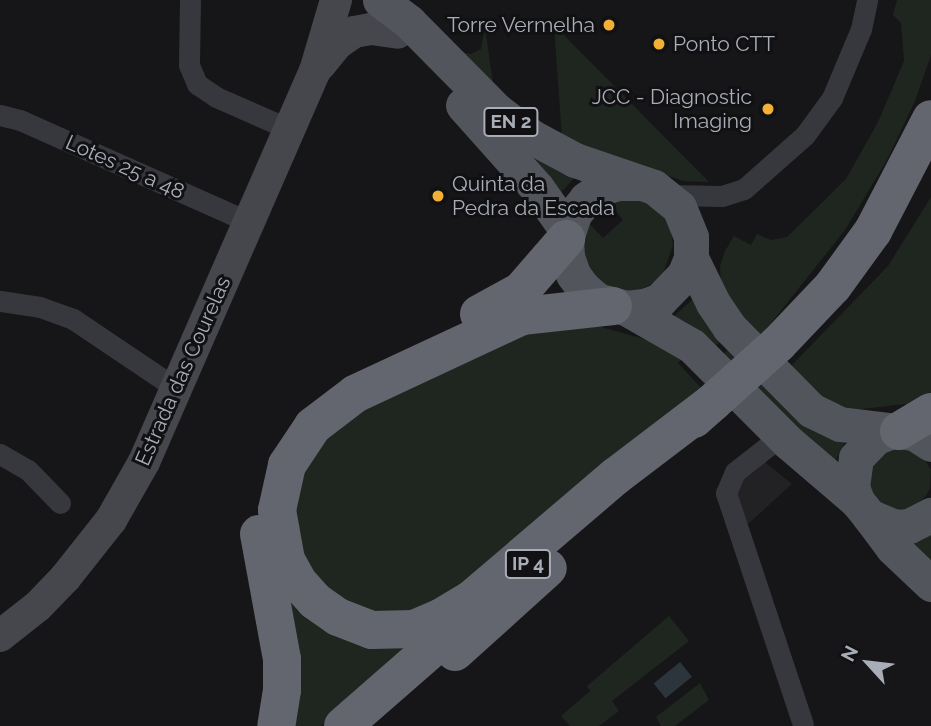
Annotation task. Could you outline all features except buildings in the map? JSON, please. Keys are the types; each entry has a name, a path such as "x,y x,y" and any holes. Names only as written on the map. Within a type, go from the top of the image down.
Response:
{"highway":[{"name":"IP 4","path":"343,726 778,344 833,286 873,231 931,119"},
{"name":"IP 4","path":"373,726 779,364 816,327 902,202 931,144"},
{"path":"839,296 896,226 931,167"},
{"path":"276,726 282,690 282,659 260,538 258,512 265,471 278,444 298,418 337,385 514,296 567,235"},
{"path":"620,307 522,316 355,394 313,426 287,466 277,510 286,560 298,582 315,601 338,617 372,629 414,629 440,618 473,598 616,476 713,402"}],"main road":[{"name":"EN 2","path":"377,0 402,18 491,105 519,128 575,160 653,189"},
{"path":"315,71 338,7"},
{"name":"EN 2","path":"402,18 537,188 567,235 567,257 573,274 590,294 676,335 701,353 777,430 863,508 888,542 931,584"},
{"path":"315,71 340,41 354,32 402,18"},
{"name":"Estrada das Courelas","path":"0,636 53,592 111,520 144,462 315,71"},
{"path":"567,235 574,214 586,199 601,188 619,183 653,189 687,221 691,237 691,258 713,303 729,327 800,400 832,422 913,430"},
{"path":"620,307 652,303 674,289 691,258"},
{"path":"863,508 852,487 856,458 876,437 913,430"},
{"name":"EN 2","path":"863,508 895,527 909,526 931,515"}],"street":[{"path":"190,0 189,65 197,84 216,97 289,130"},
{"path":"653,189 734,193 755,181 817,122 832,98 860,29 867,0"},
{"name":"Lotes 25 a 48","path":"0,115 20,120 249,222"},
{"path":"0,301 40,307 73,319 177,388"},
{"path":"777,430 735,472 726,494 803,724"},
{"path":"0,454 28,470 60,503"}],"shaded area":[{"path":"897,0 931,0 931,55 915,101 887,160 845,230 760,337 731,305 721,285 720,266 725,251 734,236 751,245 757,234 771,240 787,237 846,179 878,122 904,61 901,23 893,15"},
{"path":"554,25 709,182 683,181 562,139"},
{"path":"485,28 493,83 461,52 471,54 481,49"},
{"path":"509,135 575,177 555,199"},
{"path":"931,197 931,401 854,410 828,401 791,366 888,266"},
{"path":"638,199 652,205 664,216 671,230 673,245 663,274 637,291 622,292 593,279 579,252 586,220 603,238 623,220 607,201"},
{"path":"695,297 724,338 709,352 672,318"},
{"path":"580,321 662,344 685,356 678,363 705,392 443,607 373,616 314,581 292,526 304,469 321,441 350,418 401,391 546,325"},
{"path":"732,346 828,436 845,442 835,462 717,360"},
{"path":"896,445 923,456 931,470 930,488 926,496 913,507 896,511 878,503 867,485 870,463 876,455"},
{"path":"761,459 792,484 747,525 735,489 736,478"},
{"path":"931,533 931,568 902,542"},
{"path":"292,589 412,643 321,726 287,726 287,629"},
{"path":"669,616 689,641 612,701 619,711 599,726 570,726 561,716 590,691 587,686"},
{"path":"680,662 692,677 666,698 654,683"},
{"path":"700,683 709,700 675,726 661,726 656,717"}],"place":[{"name":"Torre Vermelha","path":"609,25"},
{"name":"Ponto CTT","path":"659,44"},
{"name":"JCC - Diagnostic Imaging","path":"768,109"},
{"name":"Quinta da Pedra da Escada","path":"438,196"}]}
